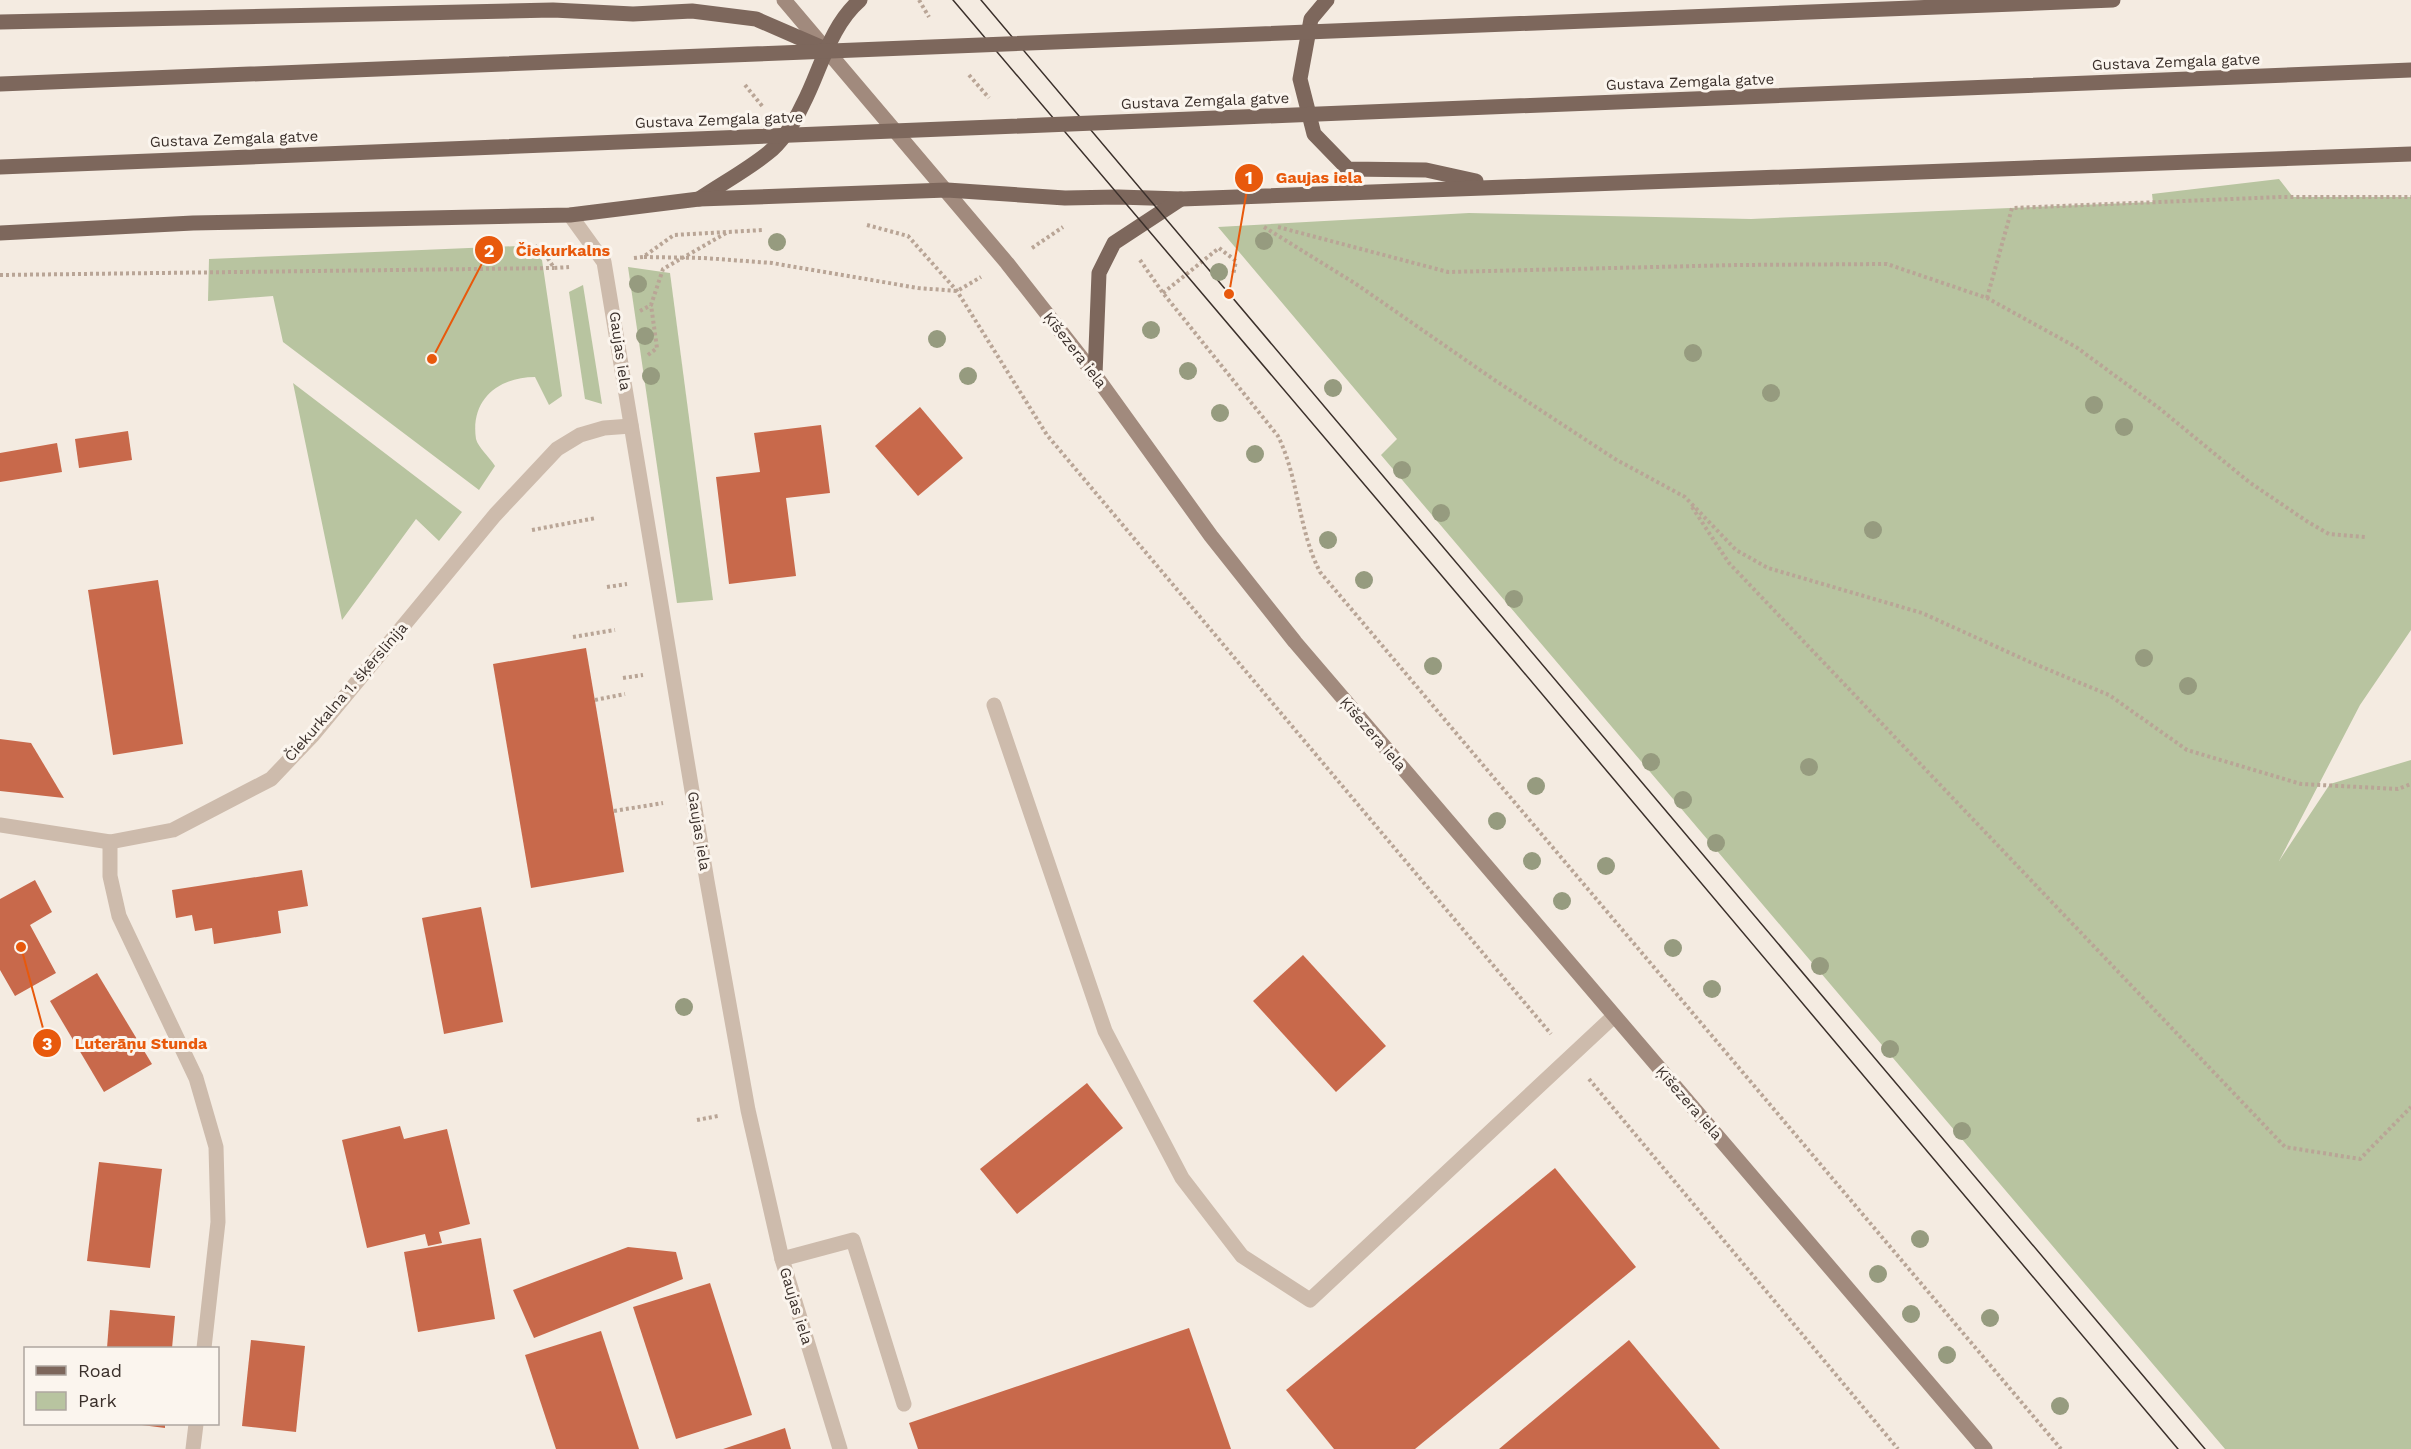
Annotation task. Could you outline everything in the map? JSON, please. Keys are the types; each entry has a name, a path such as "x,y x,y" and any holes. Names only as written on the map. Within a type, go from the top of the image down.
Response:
{"main road":[{"path":"554,10 573,0"},
{"path":"699,199 769,152 784,134 803,104 825,49 852,7 860,0"},
{"path":"1327,0 1311,19 1300,79 1314,134 1348,169 1426,170 1497,186"},
{"path":"0,84 2113,0"},
{"path":"0,22 554,10 633,15 692,11 756,19 825,49"},
{"name":"Gustava Zemgala gatve","path":"0,167 2411,70"},
{"path":"0,233 193,223 570,215 699,199 947,190 1065,198 1181,199 2411,154"},
{"path":"1095,375 1099,273 1114,243 1181,199"}],"street":[{"name":"Ķīšezera iela","path":"784,0 947,190 1095,375 1211,536 1295,642 1985,1449"},
{"name":"Gaujas iela","path":"570,215 604,262 741,1076 782,1259 840,1449"},
{"name":"Čiekurkalna 1. šķērslīnija","path":"0,825 110,842 173,830 271,779 313,735 495,515 557,449 580,435 604,428 631,426"},
{"path":"994,705 1105,1031 1182,1178 1242,1256 1310,1300 1614,1016"},
{"path":"110,842 111,876 119,916 196,1078 216,1147 218,1222 204,1347"},
{"path":"782,1259 853,1240 903,1404"},
{"path":"194,1449 196,1425"}],"path":[{"path":"1987,298 2012,208 2281,197 2411,197"},
{"path":"1254,221 1356,284 1493,379 1616,459 1685,497 1736,550 1768,567 1922,613 2109,695 2187,750 2301,784 2398,789 2411,784"},
{"path":"1266,224 1448,272 1726,265 1887,264 1987,298 2076,347 2159,408 2249,482 2308,522 2329,534 2366,537"},
{"path":"856,225 868,225 908,236 957,291 1047,435 1898,1449"},
{"path":"644,257 674,235 775,229"},
{"path":"616,324 651,305 663,269 728,231"},
{"path":"1163,293 1219,248 1236,261 1233,275"},
{"path":"630,258 684,257 772,263 918,288 957,291"},
{"path":"1138,258 1163,293 1278,436 1287,457 1308,548 1320,572 2061,1449"},
{"path":"0,275 554,268"},
{"path":"1685,497 1729,563 2285,1147 2360,1159 2411,1107"},
{"path":"532,530 596,518"},
{"path":"573,637 615,630"},
{"path":"595,700 625,694"},
{"path":"614,811 693,798"},
{"path":"697,1120 718,1116"}],"green space":[{"path":"2279,179 2293,197 2411,197 2411,630 2360,705 2279,861 2330,784 2411,760 2411,1449 2225,1449 1381,455 1397,439 1218,227 1469,213 1751,219 2153,202 2152,194"},
{"path":"518,246 530,249 542,260 562,396 549,405 535,377 510,381 490,393 478,412 475,425 476,439 495,466 479,490 283,342 273,296 208,301 209,259"},
{"path":"628,267 670,273 713,600 677,603"},
{"path":"583,285 602,404 585,399 569,292"},
{"path":"293,383 462,512 439,541 416,519 342,620"}],"building":[{"path":"920,407 963,458 918,496 875,446"},
{"path":"821,425 830,493 786,498 796,576 729,584 716,477 760,472 754,433"},
{"path":"128,431 132,460 79,468 75,439"},
{"path":"57,443 62,472 0,482 0,453"},
{"path":"158,580 183,744 113,755 88,590"},
{"path":"586,648 624,872 531,888 493,664"},
{"path":"0,739 31,743 64,798 0,791"},
{"path":"302,870 308,906 278,911 281,933 214,944 212,928 195,931 192,915 176,918 172,890"},
{"path":"35,880 52,912 30,925 56,973 15,996 0,970 0,899"},
{"path":"481,907 503,1022 444,1034 422,918"},
{"path":"1303,955 1386,1046 1336,1092 1253,1001"},
{"path":"97,973 152,1064 104,1092 50,1001"},
{"path":"1087,1083 1123,1128 1017,1214 980,1169"},
{"path":"400,1126 404,1139 447,1129 470,1224 439,1232 442,1243 428,1246 425,1234 367,1248 342,1140"},
{"path":"99,1162 162,1169 150,1268 87,1261"},
{"path":"1555,1168 1636,1267 1415,1449 1334,1449 1286,1390"},
{"path":"481,1238 495,1319 418,1332 404,1252"},
{"path":"628,1247 676,1252 683,1279 534,1338 513,1290"},
{"path":"710,1283 752,1415 676,1439 633,1307"},
{"path":"110,1310 175,1316 172,1347 107,1347"},
{"path":"1189,1328 1231,1449 918,1449 909,1423"},
{"path":"601,1331 639,1449 556,1449 525,1355"},
{"path":"251,1340 305,1346 296,1432 242,1426"},
{"path":"1629,1340 1720,1449 1499,1449"},
{"path":"142,1425 165,1425 165,1428"},
{"path":"785,1428 791,1449 723,1449 762,1436"}],"tram line":[{"path":"953,0 2178,1449"},
{"path":"981,0 2205,1449"}],"place":[{"name":"Gaujas iela","path":"1229,294"},
{"name":"Čiekurkalns","path":"432,359"},
{"name":"Luterāņu Stunda","path":"21,947"}]}
